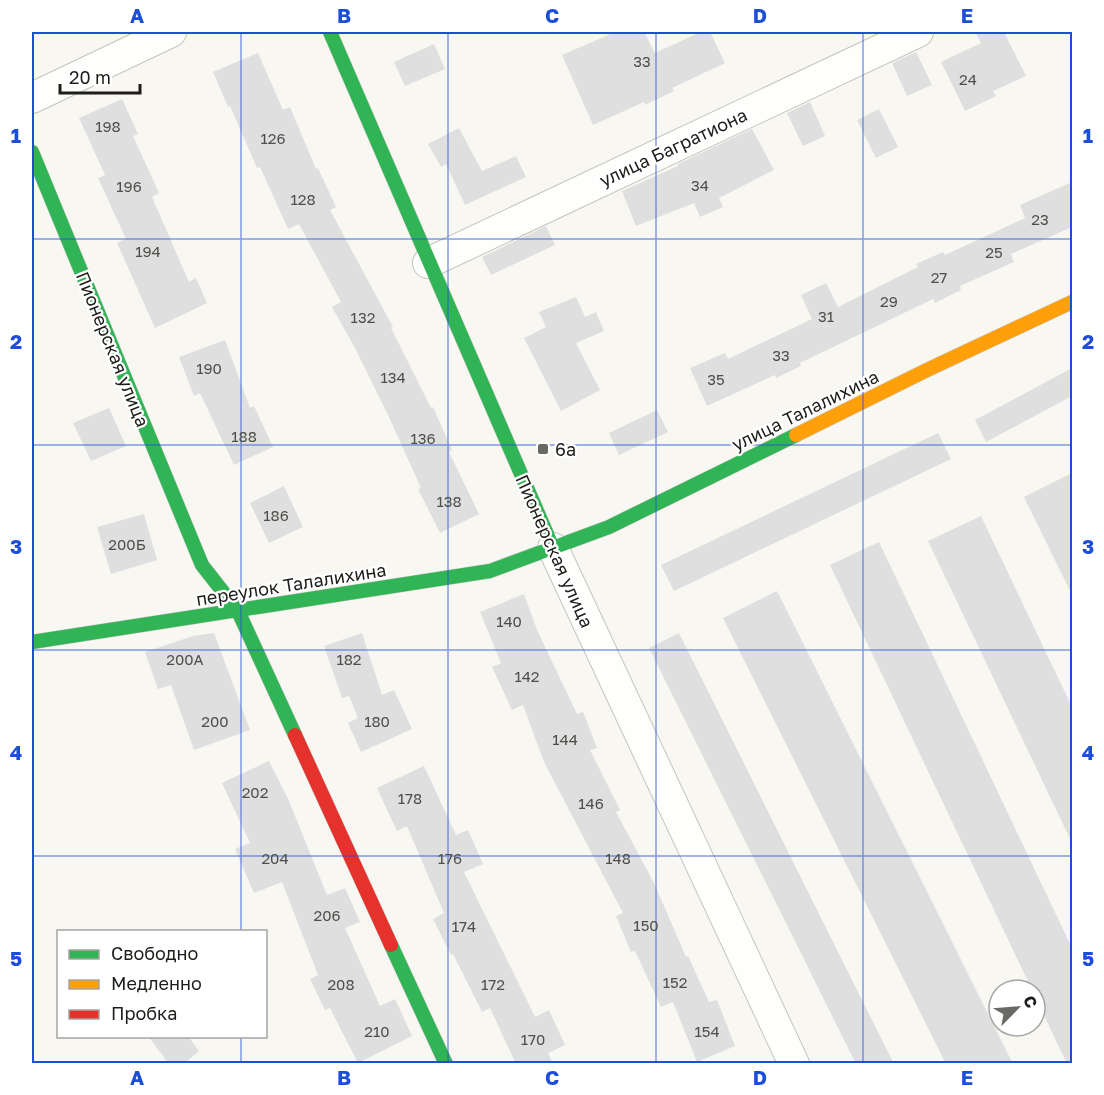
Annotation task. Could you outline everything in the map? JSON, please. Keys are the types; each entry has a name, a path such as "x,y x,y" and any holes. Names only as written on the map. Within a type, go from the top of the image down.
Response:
{"street":[{"path":"32,98 171,32"},
{"name":"Пионерская улица","path":"330,32 553,548 794,1064"},
{"name":"улица Багратиона","path":"428,262 918,32"},
{"name":"Пионерская улица","path":"32,152 202,566 238,611 446,1064"},
{"name":"улица Талалихина","path":"553,548 609,527 927,370 1072,302"},
{"name":"переулок Талалихина","path":"32,642 490,571 553,548"}],"building":[{"path":"615,32 644,32 655,53 701,32 710,32 725,63 672,88 674,91 645,105 644,102 593,125 562,55"},
{"path":"975,32 1004,32 1026,76 993,91 996,96 965,111 941,62 981,43"},
{"path":"434,44 445,69 405,86 394,62"},
{"path":"916,52 932,85 907,96 892,63"},
{"path":"258,53 283,110 290,107 316,169 318,168 336,207 330,210 393,327 391,328 431,408 433,407 452,450 449,452 479,514 440,533 418,489 421,488 388,415 332,307 341,302 299,224 288,229 213,72"},
{"path":"122,99 138,134 133,136 159,193 152,197 189,282 196,278 207,303 155,328 117,243 126,239 98,178 105,175 79,118"},
{"path":"810,102 825,136 803,146 787,113"},
{"path":"879,109 898,147 876,158 857,120"},
{"path":"459,128 482,171 516,156 526,177 465,205 446,164 441,167 428,144"},
{"path":"752,129 774,170 719,198 723,207 700,217 694,203 636,226 622,191"},
{"path":"1072,182 1072,227 1011,254 1014,262 960,286 961,290 935,303 933,299 800,363 801,366 776,378 775,375 707,406 690,368 725,353 728,359 812,319 801,295 826,283 838,307 918,267 916,264 943,252 945,255 1025,218 1020,205"},
{"path":"546,226 555,245 491,275 482,257"},
{"path":"576,297 585,317 596,312 604,331 576,343 600,390 561,411 524,338 546,327 539,312"},
{"path":"225,340 250,408 254,406 273,447 234,465 200,393 194,396 179,357"},
{"path":"1072,368 1072,396 986,442 975,420"},
{"path":"109,408 126,446 91,461 73,423"},
{"path":"657,410 668,432 619,455 609,433"},
{"path":"938,433 951,459 674,591 661,565"},
{"path":"1072,473 1072,595 1024,497"},
{"path":"284,486 303,527 269,543 250,503"},
{"path":"144,514 157,560 111,574 97,527"},
{"path":"981,516 1072,707 1072,843 928,541"},
{"path":"879,542 1072,948 1072,1064 1067,1064 1047,1022 1047,978 1026,978 830,565"},
{"path":"777,591 987,1012 987,1038 1000,1038 1013,1064 946,1064 723,618"},
{"path":"524,594 537,630 577,714 583,712 597,748 590,750 620,810 616,812 655,885 686,957 688,956 709,1002 717,1000 735,1046 697,1062 673,1002 661,1007 635,951 631,952 616,916 623,913 544,762 523,705 512,710 492,667 501,663 480,612"},
{"path":"214,633 250,730 194,750 171,685 158,689 145,652 193,636"},
{"path":"362,633 382,695 394,690 412,729 361,752 348,723 358,718 349,696 342,698 324,646"},
{"path":"679,633 894,1064 856,1064 649,648"},
{"path":"269,761 289,801 327,895 345,888 360,922 345,928 380,1006 395,999 412,1036 358,1063 330,1008 325,1010 310,979 318,975 282,882 254,893 235,849 250,843 222,783"},
{"path":"424,766 456,835 468,830 483,864 464,872 535,1017 549,1010 565,1045 548,1053 553,1064 516,1064 490,1008 482,1012 433,919 444,913 407,826 397,831 377,788"},
{"path":"150,1038 189,1038 199,1051 184,1064 169,1064"}],"traffic: fast":[{"path":"330,32 553,548"},
{"path":"32,152 202,565 238,611 295,735"},
{"path":"32,642 490,571 609,527 796,435"},
{"path":"391,945 446,1064"}],"traffic: slow":[{"path":"796,435 1072,302"}],"traffic: jam":[{"path":"295,735 391,945"}],"place":[{"name":"6а","path":"543,449"}]}
